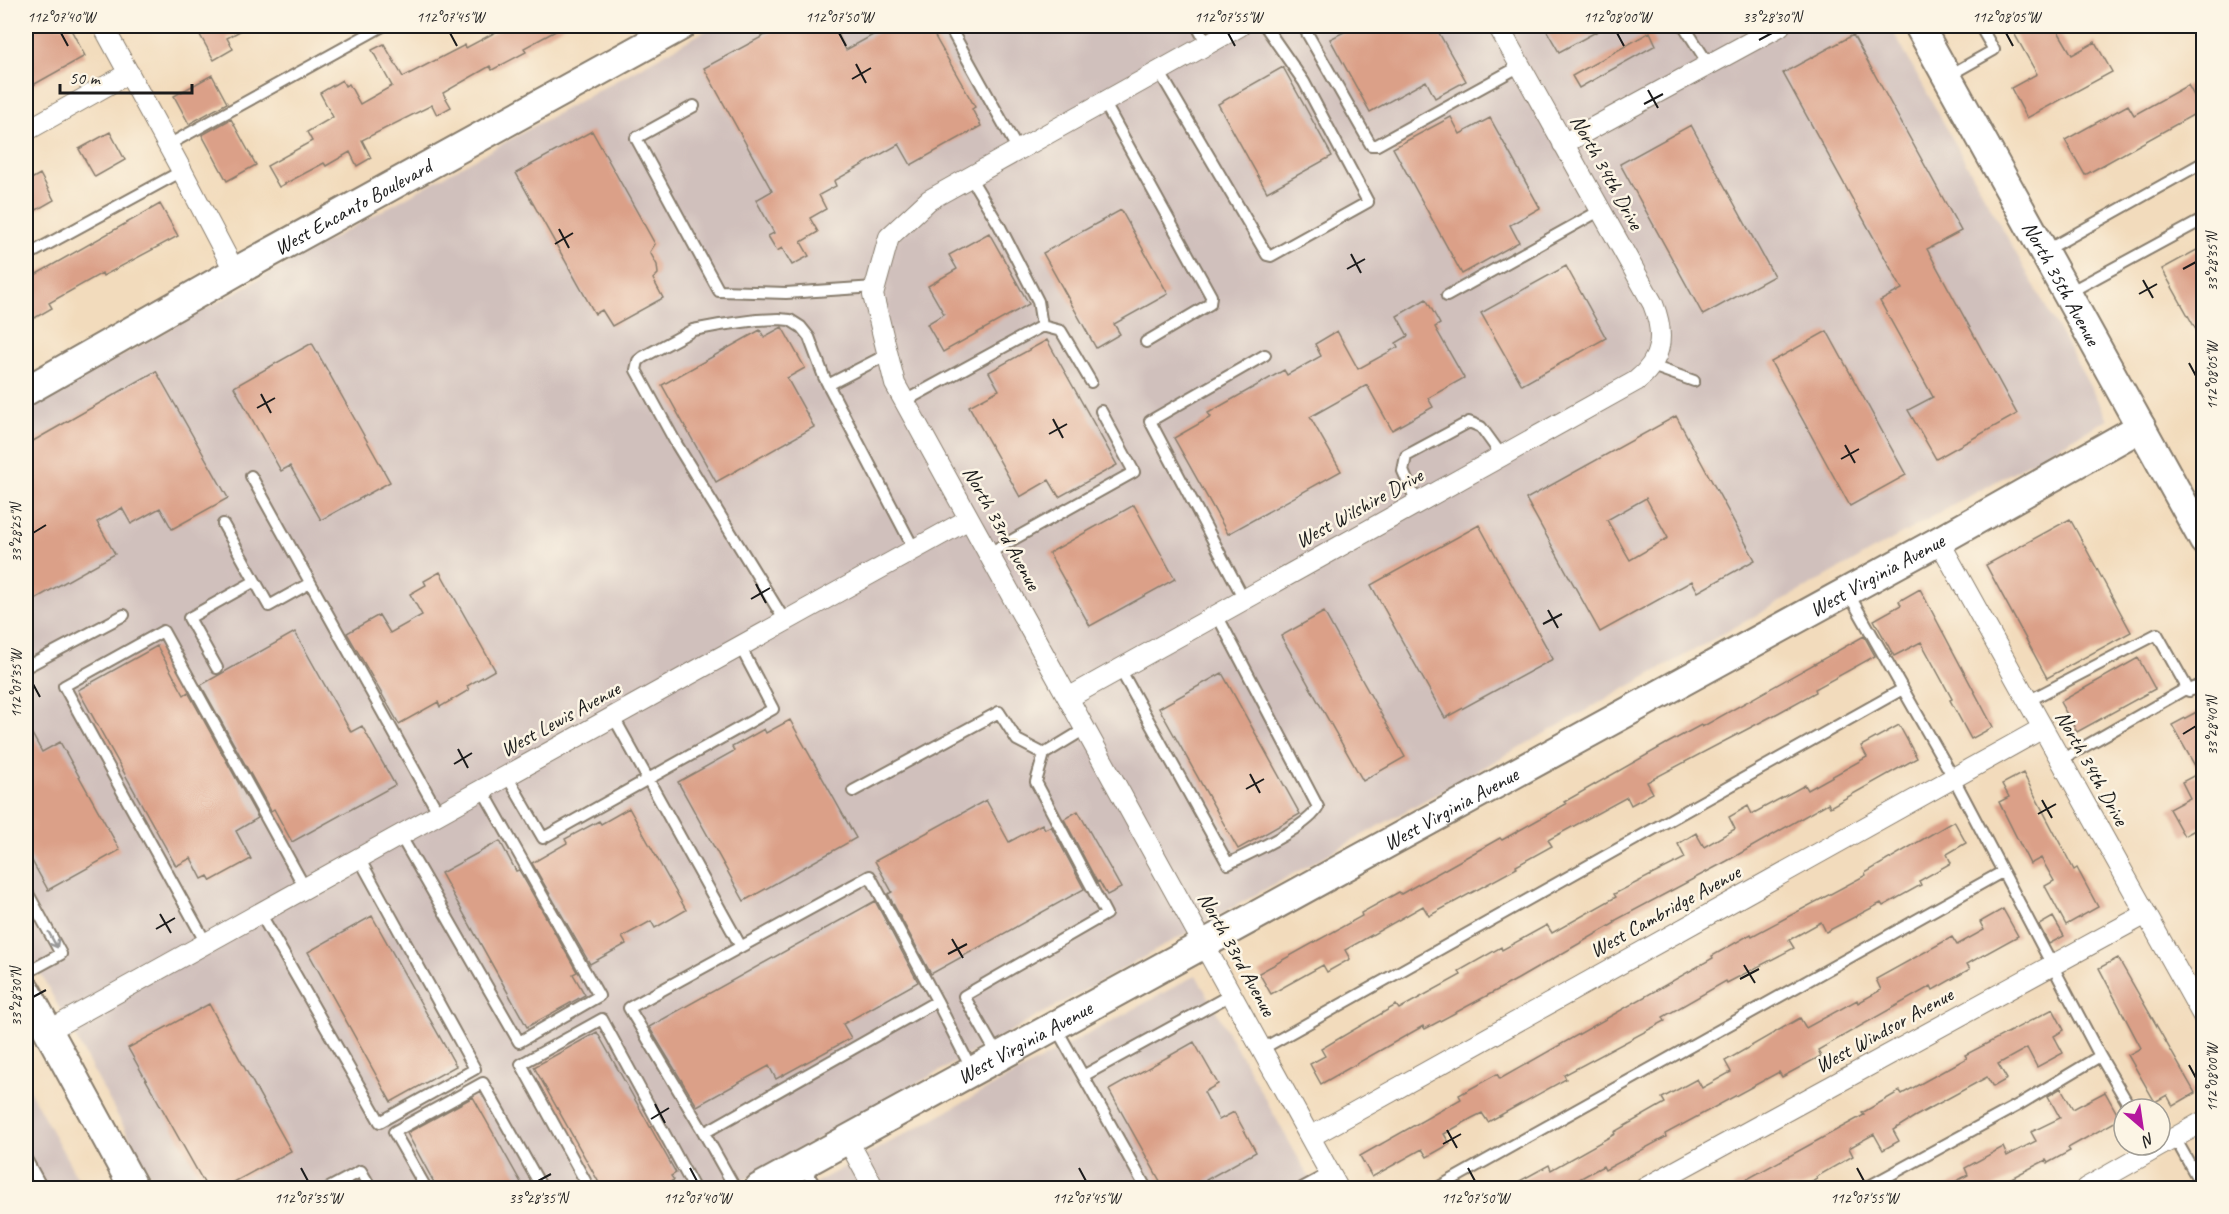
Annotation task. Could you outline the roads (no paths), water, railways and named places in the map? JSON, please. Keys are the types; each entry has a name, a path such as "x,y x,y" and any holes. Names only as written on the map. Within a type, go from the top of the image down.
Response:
{"street":[{"path":"103,26 234,272"},
{"name":"West Encanto Boulevard","path":"26,391 234,272 681,26"},
{"name":"North 33rd Avenue","path":"1240,26 929,200 890,237 873,295 895,384 1334,1181"},
{"name":"North 34th Drive","path":"1498,26 1653,304 1659,319 1660,346"},
{"path":"1563,144 1780,26"},
{"name":"North 35th Avenue","path":"1925,30 1948,76 2204,541"},
{"path":"26,131 129,73"},
{"name":"West Wilshire Drive","path":"1068,698 1636,381 1652,366 1660,346"},
{"name":"West Virginia Avenue","path":"759,1188 809,1177 847,1140 1939,541 2142,427"},
{"name":"West Lewis Avenue","path":"48,1030 969,519"},
{"name":"North 34th Drive","path":"1939,541 2204,1018"},
{"name":"West Cambridge Avenue","path":"1310,1137 2043,728"},
{"name":"West Windsor Avenue","path":"1645,1188 2146,914"},
{"path":"26,990 134,1188"},
{"path":"2172,1139 2204,1121"},
{"path":"847,1140 874,1188"},
{"path":"2086,1188 2137,1157"}],"lane":[{"path":"168,145 383,26"},
{"path":"950,26 1018,150"},
{"path":"1197,26 1207,44"},
{"path":"1159,71 1267,255 1270,256 1368,202 1304,82 1265,26"},
{"path":"1303,26 1371,145 1377,146 1520,66"},
{"path":"1684,26 1709,65"},
{"path":"1948,76 1994,50 1980,26"},
{"path":"1104,102 1211,296 1209,304 1146,342"},
{"path":"694,106 636,138 719,291 786,293 875,287"},
{"path":"2045,251 2204,162"},
{"path":"26,256 182,171"},
{"path":"970,177 999,225 1038,301 1042,326"},
{"path":"1447,296 1601,210"},
{"path":"2068,293 2204,219"},
{"path":"785,621 677,445 636,370 636,365 643,357 693,330 757,320 790,320 801,327 809,337 828,385 915,549"},
{"path":"905,401 1042,326 1061,331 1091,382"},
{"path":"828,385 888,354"},
{"path":"1244,599 1150,421 1264,355"},
{"path":"1652,366 1695,381"},
{"path":"989,553 1134,472 1101,411"},
{"path":"1417,503 1403,471 1406,456 1469,422 1481,427 1502,456"},
{"path":"250,476 438,814"},
{"path":"223,524 269,606 310,584"},
{"path":"217,668 189,618 255,581"},
{"path":"1847,591 1901,690 1953,777 2100,1056 2124,1097"},
{"path":"26,666 124,615"},
{"path":"1120,669 1228,864 1299,826 1315,814 1318,807 1217,615"},
{"path":"206,943 64,686 163,632 305,888"},
{"path":"2028,701 2157,634 2189,691 2204,683"},
{"path":"507,776 543,838 773,709 740,646"},
{"path":"2061,760 2187,688"},
{"path":"1262,1049 1901,690"},
{"path":"853,791 999,712 1017,740 1044,754"},
{"path":"613,716 740,945"},
{"path":"999,1057 964,996 1106,914 1036,782 1044,754 1085,729"},
{"path":"400,835 519,1042 599,996 482,789"},
{"path":"260,913 380,1122 475,1068 359,858"},
{"path":"1437,1188 2002,872"},
{"path":"735,1188 629,1008 740,945 870,876 972,1071"},
{"path":"26,890 61,954 26,973"},
{"path":"1083,1076 1232,994"},
{"path":"704,1133 937,1001"},
{"path":"590,1188 522,1064 602,1019 693,1188"},
{"path":"1055,1025 1146,1188"},
{"path":"1866,1188 2020,1104 2100,1056"},
{"path":"426,1188 394,1132 483,1083 542,1188"},
{"path":"2175,1138 2202,1188"},
{"path":"26,1159 42,1188"},
{"path":"329,1188 361,1171 371,1188"},
{"path":"1302,1188 1334,1181"}]}
